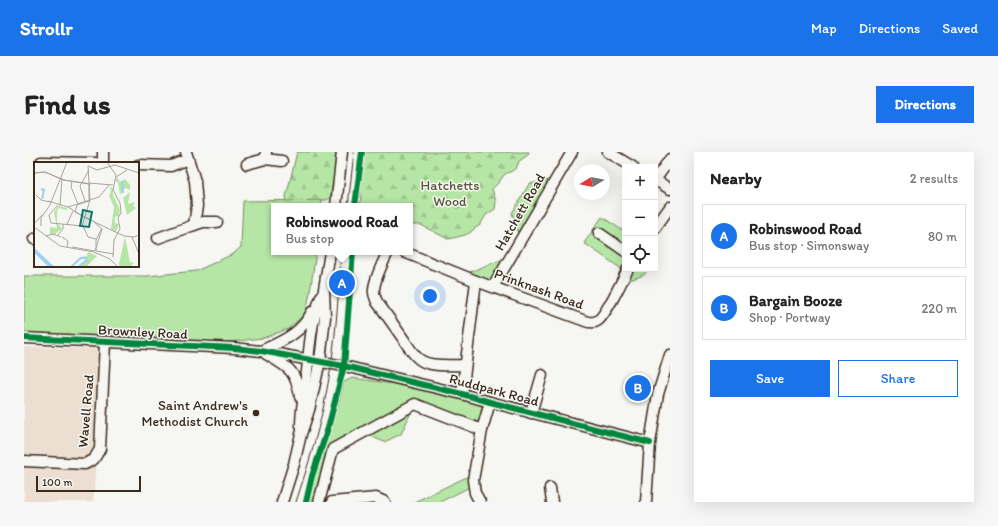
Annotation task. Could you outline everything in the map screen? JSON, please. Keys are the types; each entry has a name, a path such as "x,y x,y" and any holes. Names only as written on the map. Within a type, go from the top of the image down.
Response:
{"street":[{"path":"103,162 104,152"},
{"path":"336,203 342,152"},
{"name":"Hatchett Road","path":"493,287 572,152"},
{"path":"608,152 628,164"},
{"path":"139,165 171,166 187,155 195,181 197,206 194,225"},
{"path":"246,164 265,155 282,161"},
{"path":"658,176 670,159"},
{"path":"658,182 670,189"},
{"path":"658,224 670,207"},
{"path":"158,238 204,222 217,222"},
{"path":"599,233 622,249"},
{"path":"301,409 308,359 314,354 330,255"},
{"path":"387,255 374,289 374,295 377,302 409,347 422,362 444,366 465,365"},
{"path":"411,255 476,281"},
{"name":"Prinknash Road","path":"462,394 476,281 593,323 597,321 604,313 626,272"},
{"path":"261,351 297,332 309,319 323,296"},
{"path":"282,502 294,464 301,434 310,410 320,361 326,317 323,296"},
{"name":"Brownley Road","path":"24,338 242,349 308,359"},
{"name":"Wavell Road","path":"24,461 85,464 94,459 100,449 105,342"},
{"path":"261,351 286,366 292,372 297,382 301,409 301,434"},
{"path":"646,502 650,443 658,394 670,355"},
{"name":"Ruddpark Road","path":"308,359 332,363 462,394 650,443"},
{"path":"531,413 542,375"},
{"path":"480,502 475,493 474,480 482,430 490,402"},
{"path":"319,502 333,449 415,404 482,430"},
{"path":"550,488 552,502"},
{"path":"332,502 376,498 385,502"}],"shaded area":[{"path":"24,347 110,349 104,449 96,461 93,502 24,502"}],"green space":[{"path":"297,152 336,152 337,158 330,198 326,200 285,201"},
{"name":"Hatchetts Wood","path":"365,152 529,152 528,155 519,161 517,167 505,174 492,189 496,201 495,209 486,215 480,225 471,232 448,239 421,225 413,225 413,203 360,203 360,190"},
{"path":"557,178 520,240 512,213 529,184"},
{"path":"322,200 322,203 271,203 271,255 316,255 306,313 288,329 263,338 220,343 24,337 24,276 147,276 196,271 233,254 241,247 243,201"},
{"path":"602,217 622,230 622,269 584,243"},
{"path":"511,256 493,287 462,275"},
{"path":"626,272 646,272 644,275 621,283"},
{"path":"352,378 394,384 482,404 482,414 479,422 476,424 418,400 334,446 316,502 306,502 312,476 328,428 337,408 344,382"},
{"path":"413,408 401,434 384,442 368,435"},
{"path":"475,473 474,485 440,502 414,502"}],"tram line":[{"path":"348,203 354,152"},
{"path":"296,502 317,432 330,372 333,355 341,255"}],"cycle path":[{"path":"355,203 362,152"},
{"path":"306,502 312,476 328,428 344,366 353,255"},
{"path":"24,338 234,348 261,351 344,366 462,394 650,443"}],"place":[{"name":"Robinswood Road","path":"342,283"},
{"name":"Bargain Booze","path":"638,388"},
{"name":"Saint Andrew's Methodist Church","path":"256,413"}]}
